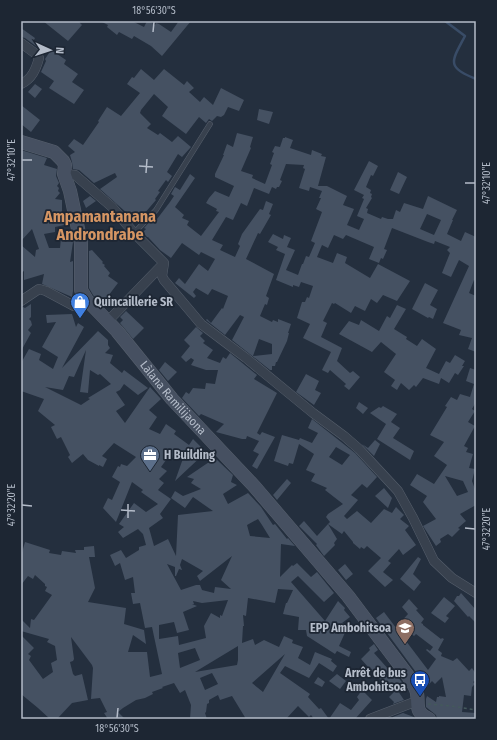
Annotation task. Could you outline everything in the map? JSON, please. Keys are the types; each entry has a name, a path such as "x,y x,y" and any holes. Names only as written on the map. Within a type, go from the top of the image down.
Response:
{"street":[{"path":"21,43 39,58 36,69 28,81 21,84"},
{"name":"Làlana Ramilijaona","path":"21,142 54,152 65,165 64,174 70,191 81,243 81,290 87,300 117,331 172,399 254,486 348,596 408,676 416,690 417,708 420,714 429,719"},
{"path":"64,174 75,175 112,207 134,233 164,263"},
{"path":"108,321 164,263"},
{"path":"164,263 162,276 164,280 201,324 246,358 313,414 344,436 359,449 398,491 434,561 452,578 476,592"},
{"path":"21,301 39,290 74,306 87,300"},
{"path":"370,719 416,701"}],"lane":[{"path":"134,233 156,210 210,124"}],"path":[{"path":"416,701 476,710"}],"building":[{"path":"43,21 78,21 82,25 68,41"},
{"path":"100,21 132,21 144,27 147,21 149,21 155,25 156,23 159,24 171,32 179,21 191,21 162,56 151,46 134,36 132,39 119,32 117,35 107,27 108,25"},
{"path":"21,28 35,38 34,40 42,44 40,49 25,38 21,37"},
{"path":"51,50 66,60 64,64 78,74 72,82 84,90 74,104 49,88 54,81 41,72 46,61 45,59"},
{"path":"141,69 154,80 164,69 184,85 187,81 194,88 189,92 200,102 204,97 213,105 221,88 244,100 239,111 228,107 224,115 221,117 217,116 212,121 209,119 206,123 199,117 186,134 162,116 168,107 154,94 140,113 151,124 147,128 158,135 160,133 172,142 178,136 191,147 182,157 178,154 167,172 172,176 168,182 166,180 158,191 160,192 155,199 156,200 144,214 146,216 138,223 100,189 117,177 115,173 94,183 79,170 73,169 70,155 75,152 68,146 74,139 83,145 99,122 98,121 107,107 121,116 140,93 127,84"},
{"path":"35,84 42,89 35,98 28,92"},
{"path":"21,105 40,120 31,132 21,124"},
{"path":"259,109 273,112 269,124 257,120"},
{"path":"237,133 253,137 251,148 241,171 253,175 252,178 265,184 272,165 270,164 274,153 272,152 275,146 280,147 283,138 285,137 293,140 290,148 311,155 312,150 322,154 321,156 326,157 318,186 327,186 347,196 343,205 354,209 347,225 359,230 364,219 357,216 364,199 362,198 364,195 354,190 369,161 378,166 373,176 371,175 366,187 371,190 370,193 372,194 372,198 366,208 368,209 367,213 381,219 382,217 393,219 396,210 400,212 404,203 423,209 428,196 457,210 447,234 461,241 465,232 476,237 476,281 474,280 469,293 476,296 476,352 468,349 472,338 459,335 461,330 443,323 469,266 459,260 451,277 442,273 450,253 447,250 450,247 435,241 434,244 392,228 384,249 387,250 383,259 381,258 379,263 369,259 374,247 346,235 343,239 334,235 328,248 322,245 317,257 333,263 337,253 347,257 345,263 370,278 378,264 410,281 397,301 383,295 377,303 371,299 365,311 355,306 351,313 335,303 332,303 323,321 327,323 321,337 342,348 337,361 350,373 353,371 360,377 349,390 344,386 346,384 330,370 328,373 322,370 331,352 303,338 310,324 297,318 302,302 305,302 307,297 309,298 313,286 301,282 299,287 293,285 293,287 276,280 285,254 276,250 278,247 268,242 273,234 283,239 284,235 291,238 287,247 295,250 286,270 298,275 306,256 309,257 315,243 311,241 322,212 316,209 321,198 319,198 322,191 310,187 309,191 299,188 305,169 303,168 304,165 286,164 279,187 276,189 272,187 269,194 254,188 247,206 241,203 233,220 226,217 212,240 223,245 220,250 235,257 240,246 238,244 242,234 260,209 263,210 266,201 273,204 269,214 271,215 260,234 258,233 246,259 274,274 266,296 269,298 267,305 265,304 260,316 272,322 273,320 278,322 278,319 291,324 287,341 275,366 272,366 272,370 270,370 232,340 244,317 240,315 225,335 206,320 207,319 211,323 222,308 223,309 228,296 212,289 208,295 196,288 193,292 196,296 194,298 175,283 179,278 185,284 199,264 208,271 215,259 201,252 199,255 182,243 171,258 160,250 143,232 146,229 144,228 151,220 154,223 170,202 174,196 171,194 175,187 180,190 190,174 195,178 175,207 184,215 182,218 189,221 187,225 201,236 219,212 216,211 217,209 206,203 209,198 215,191 229,197 234,186 215,177 227,144 233,147","holes":["427,214 441,220 434,235 420,229","259,339 272,344 272,354 253,356"]},
{"path":"21,150 47,158 44,165 57,169 56,176 59,183 57,186 60,193 55,199 62,200 62,217 67,216 69,224 55,227 55,232 44,234 49,248 60,248 61,238 70,237 71,242 73,242 70,262 73,261 72,297 42,284 44,274 24,280 24,271 21,273 21,245 35,257 36,250 39,249 32,229 21,241"},
{"path":"398,172 407,177 399,194 390,190"},
{"path":"90,196 96,201 86,208 83,201"},
{"path":"92,250 103,262 102,263 110,273 108,276 118,283 102,304 93,295 89,288 89,251"},
{"path":"425,283 438,290 430,305 437,309 433,319 428,318 412,309"},
{"path":"31,304 31,317 29,319 32,325 28,330 31,333 21,351 21,311 23,307 25,308"},
{"path":"397,305 406,309 394,329 407,337 406,339 417,346 422,339 436,349 426,368 439,374 446,361 450,363 455,355 465,361 462,366 464,366 458,375 455,373 449,383 441,378 439,384 423,378 416,387 414,385 409,390 401,383 397,390 391,386 395,380 384,372 396,354 381,342 372,352 339,334 349,321 359,325 361,320 379,331 387,316 390,318"},
{"path":"126,311 144,328 133,339 120,323 123,320 120,317"},
{"path":"72,314 76,327 78,323 84,327 62,368 98,331 108,340 108,345 110,348 105,353 113,355 110,363 122,373 124,370 148,388 138,395 124,384 120,390 116,392 125,405 116,411 125,423 150,387 161,399 149,410 157,417 149,429 160,434 166,424 176,431 174,434 189,445 193,439 206,452 175,481 186,450 177,460 169,456 161,467 167,471 159,479 164,483 158,490 171,499 160,514 163,518 149,528 154,546 168,539 176,556 178,515 213,511 193,497 185,508 171,498 175,491 183,496 201,489 191,483 194,479 187,477 215,458 233,475 231,482 237,485 223,494 228,504 248,493 261,507 273,525 275,524 287,539 288,538 295,546 281,544 280,577 292,565 293,566 297,563 311,577 317,572 334,593 324,602 298,576 291,582 325,621 338,601 345,608 344,610 350,617 342,623 348,626 339,646 351,652 349,657 337,651 335,654 307,636 306,630 298,630 299,617 283,614 286,603 293,590 278,589 275,603 248,598 246,616 243,615 244,626 242,643 253,639 255,645 264,640 279,647 284,636 293,640 292,643 303,647 298,658 310,665 315,652 332,659 331,661 337,666 333,672 319,663 309,678 285,666 280,673 310,694 308,697 319,709 321,708 329,719 314,719 311,715 309,717 298,706 286,719 246,719 232,696 220,700 218,695 209,700 209,703 207,704 205,713 207,719 190,719 191,705 185,690 180,693 174,683 162,687 163,688 152,692 153,694 136,700 123,708 118,712 125,719 108,719 104,713 107,712 100,698 91,699 92,665 71,637 74,659 70,662 73,674 75,676 82,674 88,700 72,703 57,719 50,719 21,694 21,635 34,648 28,654 31,656 29,660 43,679 53,672 51,663 57,660 55,646 47,642 49,639 21,631 21,619 30,628 31,619 34,620 52,595 45,591 47,587 35,575 33,579 28,576 21,585 21,556 25,542 50,550 49,553 61,555 62,551 76,553 75,550 84,550 84,547 94,546 95,557 89,557 95,588 88,602 126,608 124,624 144,630 146,644 133,635 128,652 147,652 150,677 162,674 152,627 145,628 140,603 133,604 131,593 135,593 133,577 125,580 120,563 115,566 110,555 121,550 126,558 139,550 139,547 146,545 143,534 138,529 123,538 118,532 124,527 119,524 134,503 146,512 158,504 141,492 143,490 132,482 116,522 103,508 108,498 112,500 120,482 112,477 118,466 120,467 121,464 127,466 136,457 114,443 102,456 107,459 103,467 88,460 83,454 72,463 68,457 70,455 61,437 57,439 51,427 55,425 38,411 44,399 21,391 21,363 29,349 41,354 39,360 53,369 58,357 42,347 56,322 47,323 46,315","holes":["86,350 80,392 88,393 90,370 98,375 100,374 111,384 88,398 90,399 81,405 45,387 63,390 69,376 74,377","258,519 270,538 250,536 247,525","232,556 221,580 231,589 215,587 214,593 202,590 200,585 181,590 167,564 175,567 176,576 179,569 182,570 180,565 182,559 203,571 197,576 200,581","228,600 222,616 220,615 220,618 211,613 204,626 206,638 179,645 178,636 159,639 159,625 174,622 177,633 189,630 183,612 197,606 192,604 194,604 193,601 202,603","238,646 237,665 195,672","195,648 200,660 180,668 178,653","285,654 263,692 252,683","212,673 218,684 205,690 200,678"]},
{"path":"196,327 203,333 200,336 205,341 203,343 213,350 207,358 220,363 223,357 226,359 230,353 257,375 254,379 277,393 257,433 260,435 262,432 275,437 257,469 252,466 259,454 253,451 259,441 247,436 246,439 242,439 216,432 224,424 201,414 199,416 182,398 186,392 189,394 193,388 205,389 206,383 215,384 218,370 206,370 191,365 194,360 191,358 186,362 181,357 190,346 184,340"},
{"path":"165,362 177,372 168,381 159,370"},
{"path":"470,368 476,370 476,402 472,409 475,411 468,422 475,426 464,446 468,448 466,452 473,454 469,468 475,469 472,481 476,492 476,505 460,514 466,521 458,528 460,529 452,537 448,534 440,539 441,542 436,546 423,526 436,519 423,502 427,496 410,485 417,474 434,484 447,465 434,456 444,442 430,435 447,407 445,406 451,397 457,400 460,394 470,397 474,384 466,381","holes":["445,476 463,481 468,492 457,496"]},
{"path":"306,374 319,381 315,390 321,393 314,405 296,392"},
{"path":"359,402 368,408 363,414 356,408"},
{"path":"383,406 397,414 391,422 400,428 393,438 414,451 410,460 377,439 386,424 370,413"},
{"path":"312,419 355,453 377,477 367,488 362,484 351,495 358,500 344,516 347,519 357,511 371,523 384,509 392,513 396,507 404,515 400,519 409,526 405,530 416,545 403,555 399,549 388,561 391,563 383,572 393,580 385,587 368,571 381,558 367,546 364,549 361,547 360,549 353,543 344,531 342,534 328,524 330,522 326,517 328,514 343,504 325,490 327,488 311,481 315,474 306,470 314,454 299,444 293,464 289,463 288,466 274,461 282,435 299,440 300,438 312,443 318,433 308,428","holes":["336,447 350,455 342,465 329,457"]},
{"path":"375,440 380,444 374,456 362,444 368,448"},
{"path":"287,479 291,483 277,500 273,495"},
{"path":"384,488 392,498 388,508 375,496"},
{"path":"304,521 317,536 328,524 337,539 334,543 335,545 324,556 316,545 317,544 299,526"},
{"path":"418,557 421,559 413,574 421,582 414,591 400,579"},
{"path":"345,564 353,574 346,580 338,570"},
{"path":"461,593 476,610 476,623 469,616 468,617 454,601"},
{"path":"444,597 455,606 446,616 449,618 445,623 431,613"},
{"path":"409,599 424,619 421,623 441,639 444,639 438,650 442,653 441,656 453,661 457,658 469,671 472,668 476,674 476,680 473,682 475,684 472,687 471,696 464,695 462,712 476,713 475,719 437,719 436,715 426,707 426,699 427,696 436,702 437,697 439,696 446,697 442,677 435,684 432,681 424,690 420,680 421,679 376,618 384,612 428,670 436,659 426,650 427,649 430,651 433,647 416,634 414,636 399,624 408,614 402,607"},
{"path":"374,644 378,650 374,653 389,670 391,668 404,685 398,691 404,700 393,704 394,702 389,697 396,690 377,677 361,659"},
{"path":"337,674 346,681 340,689 329,681"},
{"path":"318,677 325,682 322,687 314,683"},
{"path":"362,690 372,700 355,719 329,719 340,703 351,710 359,700 357,697"},
{"path":"403,713 414,717 415,719 393,719 393,717"}],"waterway":[{"path":"445,21 465,36 455,57 455,67 459,71 476,79"}],"place":[{"name":"Quincaillerie SR","path":"80,319"},
{"name":"H Building","path":"150,472"},
{"name":"EPP Ambohitsoa","path":"405,645"},
{"name":"Arrêt de bus Ambohitsoa","path":"420,697"}],"district":[{"name":"Ampamantanana Androndrabe","path":"100,225"}]}
